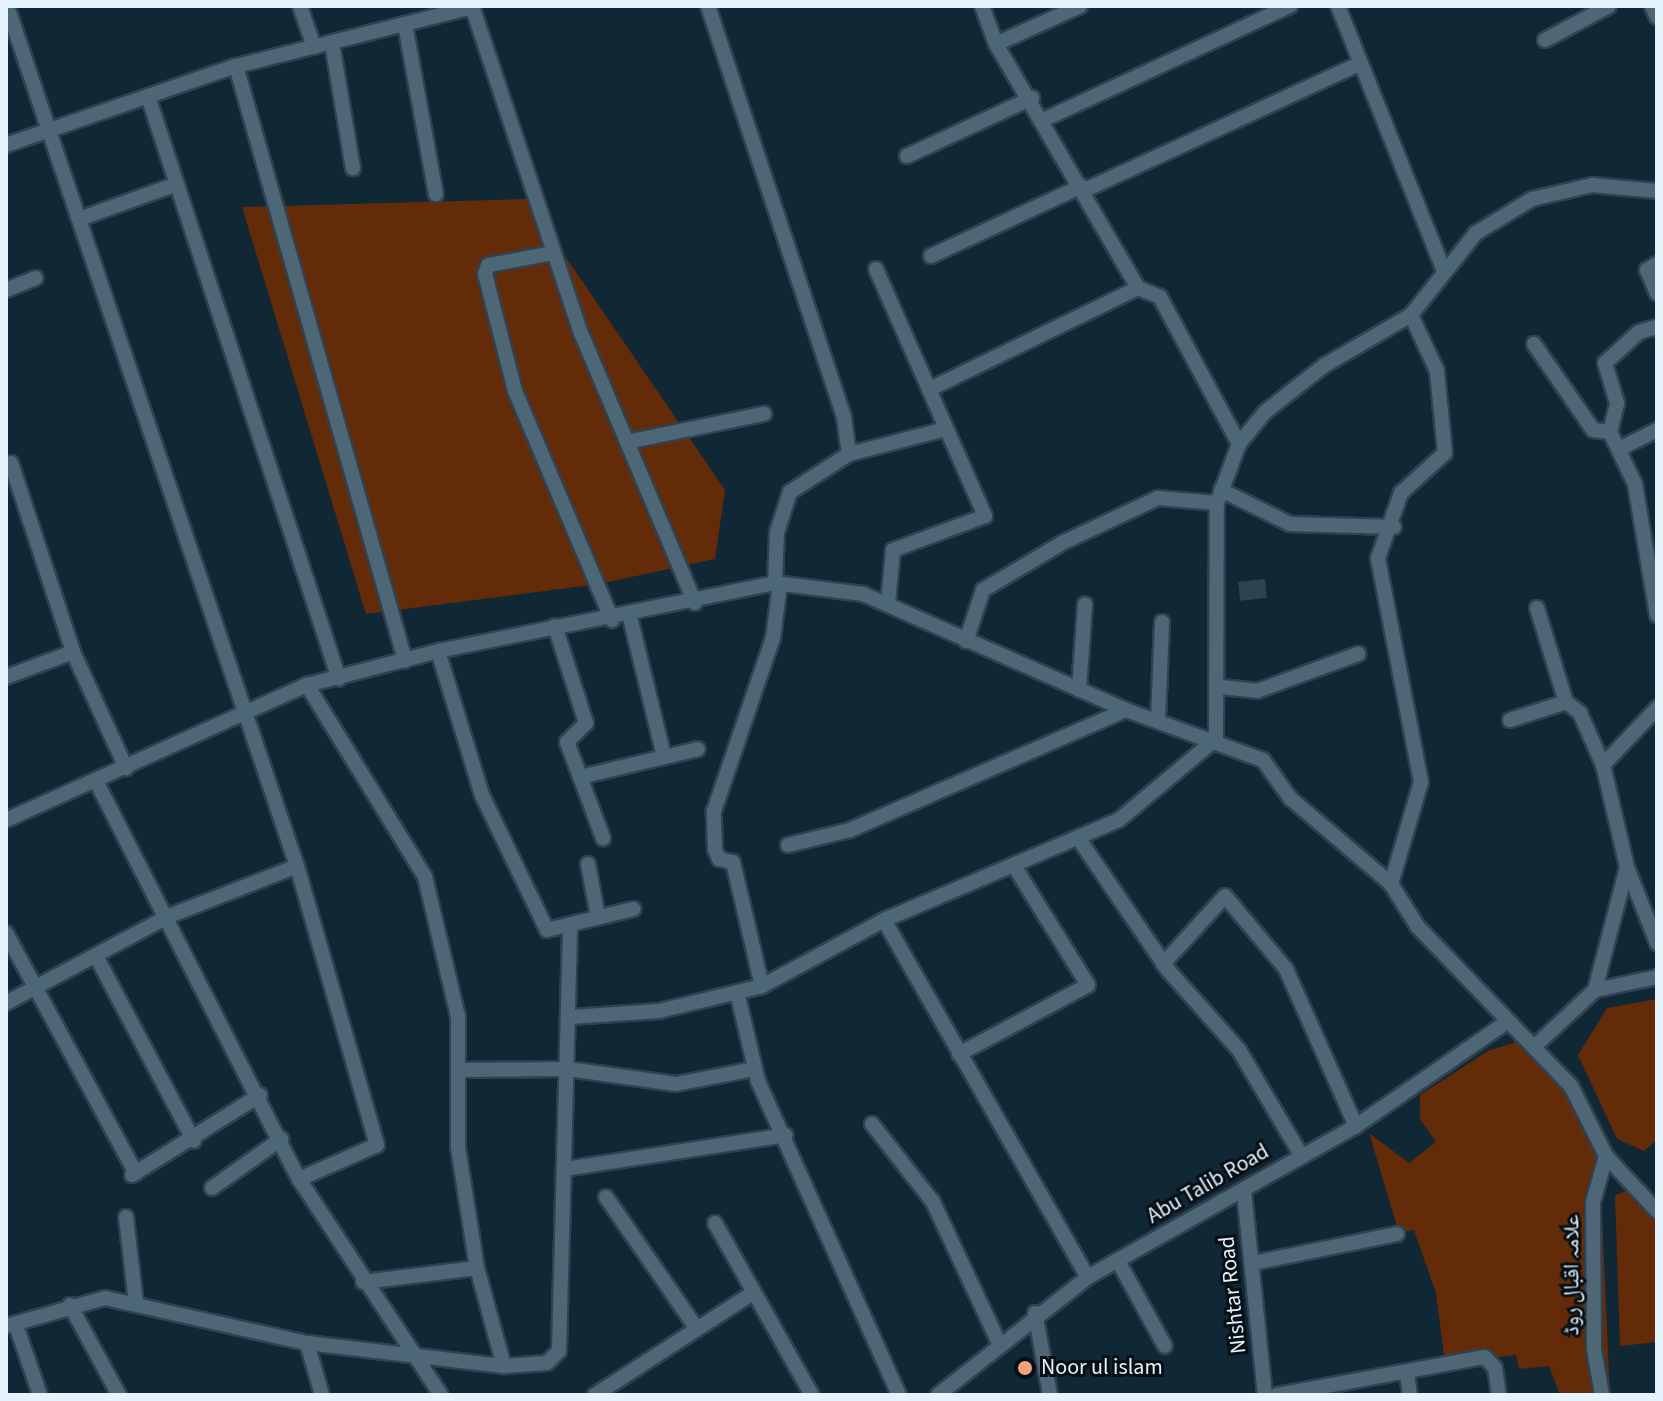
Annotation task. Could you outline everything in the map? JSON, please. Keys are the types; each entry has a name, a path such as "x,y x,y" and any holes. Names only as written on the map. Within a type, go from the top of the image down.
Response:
{"street":[{"path":"7,6 11,30 50,132 297,866 377,1145 299,1179"},
{"path":"300,6 314,47"},
{"path":"6,145 236,66 405,24 427,12 472,6 553,253 627,442 695,603"},
{"path":"708,6 844,418 849,454"},
{"path":"982,6 996,44 1045,119 1138,288 1160,297 1239,444"},
{"path":"996,44 1080,6"},
{"path":"1045,119 1290,6"},
{"path":"1338,6 1357,65 1443,269"},
{"path":"1545,40 1609,6"},
{"path":"1652,6 1657,17"},
{"path":"405,24 436,194"},
{"path":"332,43 353,168"},
{"path":"931,256 1357,65"},
{"path":"236,66 405,660"},
{"path":"148,96 339,679"},
{"path":"907,156 1032,98"},
{"path":"79,219 177,184"},
{"path":"571,1017 659,1011 762,986 884,920 1016,869 1119,820 1216,739 1221,687 1219,497 1239,444 1292,388 1411,315 1443,269 1476,233 1532,199 1592,185 1657,191"},
{"path":"553,253 488,265 485,274 515,391 612,620"},
{"path":"1657,264 1647,270 1657,293"},
{"path":"876,269 985,516 893,550 888,603"},
{"path":"6,290 36,278"},
{"path":"930,389 1138,288"},
{"path":"1391,884 1402,868 1421,782 1378,558 1394,527 1401,493 1445,453 1437,371 1411,315"},
{"path":"1657,327 1639,332 1605,363 1617,403 1610,432 1621,448 1635,484 1657,615"},
{"path":"1534,344 1593,430 1610,432"},
{"path":"627,442 764,414"},
{"path":"762,986 733,862 719,859 715,849 714,811 773,638 777,532 790,492 849,454 946,429"},
{"path":"1621,448 1657,430"},
{"path":"8,460 73,652 126,768"},
{"path":"966,641 983,590 1064,542 1158,498 1219,497 1290,524 1394,527"},
{"path":"6,820 307,685 438,651 555,626 630,617 777,584 817,584 888,603 966,641 1126,710 1216,739 1263,760 1290,798 1391,884 1418,927 1534,1047 1588,1111 1606,1156 1657,1211"},
{"path":"1079,690 1085,604"},
{"path":"1537,608 1566,702 1580,713 1603,765 1627,867 1657,943"},
{"path":"630,617 664,756"},
{"path":"1158,719 1162,622"},
{"path":"555,626 586,723 567,742 603,838"},
{"path":"438,651 497,830 547,930 633,909"},
{"path":"6,677 73,652"},
{"path":"1221,687 1257,691 1358,654"},
{"path":"307,685 425,877 458,1017 458,1147 477,1268 504,1366"},
{"path":"1510,720 1566,702"},
{"path":"1603,765 1657,708"},
{"path":"788,845 850,830 1126,710"},
{"path":"580,777 698,749"},
{"path":"96,781 169,916 299,1179 363,1282 441,1395"},
{"path":"1079,839 1163,964 1239,1050 1301,1155"},
{"path":"588,864 598,917"},
{"path":"6,1003 169,916 297,866"},
{"path":"1595,990 1627,867"},
{"path":"959,1054 1088,985 1016,869"},
{"path":"1163,964 1225,896 1286,969 1356,1126"},
{"path":"884,920 1088,1277"},
{"path":"40,1395 11,1326 70,1305 105,1298 307,1343 504,1366 547,1363 559,1351 571,1017 570,925"},
{"path":"6,933 31,991 134,1174 194,1141 260,1095"},
{"path":"96,956 194,1141"},
{"path":"1534,1047 1595,990 1657,977"},
{"path":"737,992 754,1069 899,1395"},
{"name":"Abu Talib Road","path":"938,1395 1035,1313 1088,1277 1244,1192 1301,1155 1356,1126 1508,1021"},
{"path":"458,1070 568,1069 676,1084 754,1069"},
{"path":"872,1124 933,1202 999,1343"},
{"path":"564,1169 785,1135"},
{"path":"212,1188 281,1139"},
{"name":"علامہ اقبال روڈ","path":"1602,1395 1594,1349 1593,1202 1606,1156"},
{"name":"Nishtar Road","path":"1244,1192 1265,1395"},
{"path":"606,1197 697,1329"},
{"path":"126,1217 136,1304"},
{"path":"715,1223 812,1395"},
{"path":"1253,1263 1397,1234"},
{"path":"1118,1261 1165,1346"},
{"path":"363,1282 477,1268"},
{"path":"595,1395 754,1292"},
{"path":"70,1305 119,1395"},
{"path":"1035,1313 1050,1395"},
{"path":"307,1343 322,1395"},
{"path":"1277,1395 1485,1357 1495,1368 1499,1395"},
{"path":"1407,1372 1410,1395"}],"shaded area":[{"path":"526,199 725,490 715,559 599,584 366,614 242,207"},
{"path":"1657,999 1657,1140 1644,1151 1617,1139 1578,1055 1607,1008"},
{"path":"1516,1042 1546,1060 1580,1103 1599,1148 1610,1395 1560,1395 1549,1366 1519,1369 1516,1355 1445,1363 1436,1293 1414,1230 1399,1233 1369,1133 1409,1163 1436,1142 1420,1119 1420,1095 1488,1051"},
{"path":"1629,1190 1657,1221 1657,1342 1620,1346 1615,1195"}],"building":[{"path":"1265,579 1267,598 1240,601 1238,582"}],"place":[{"name":"Noor ul islam","path":"1025,1368"}]}
